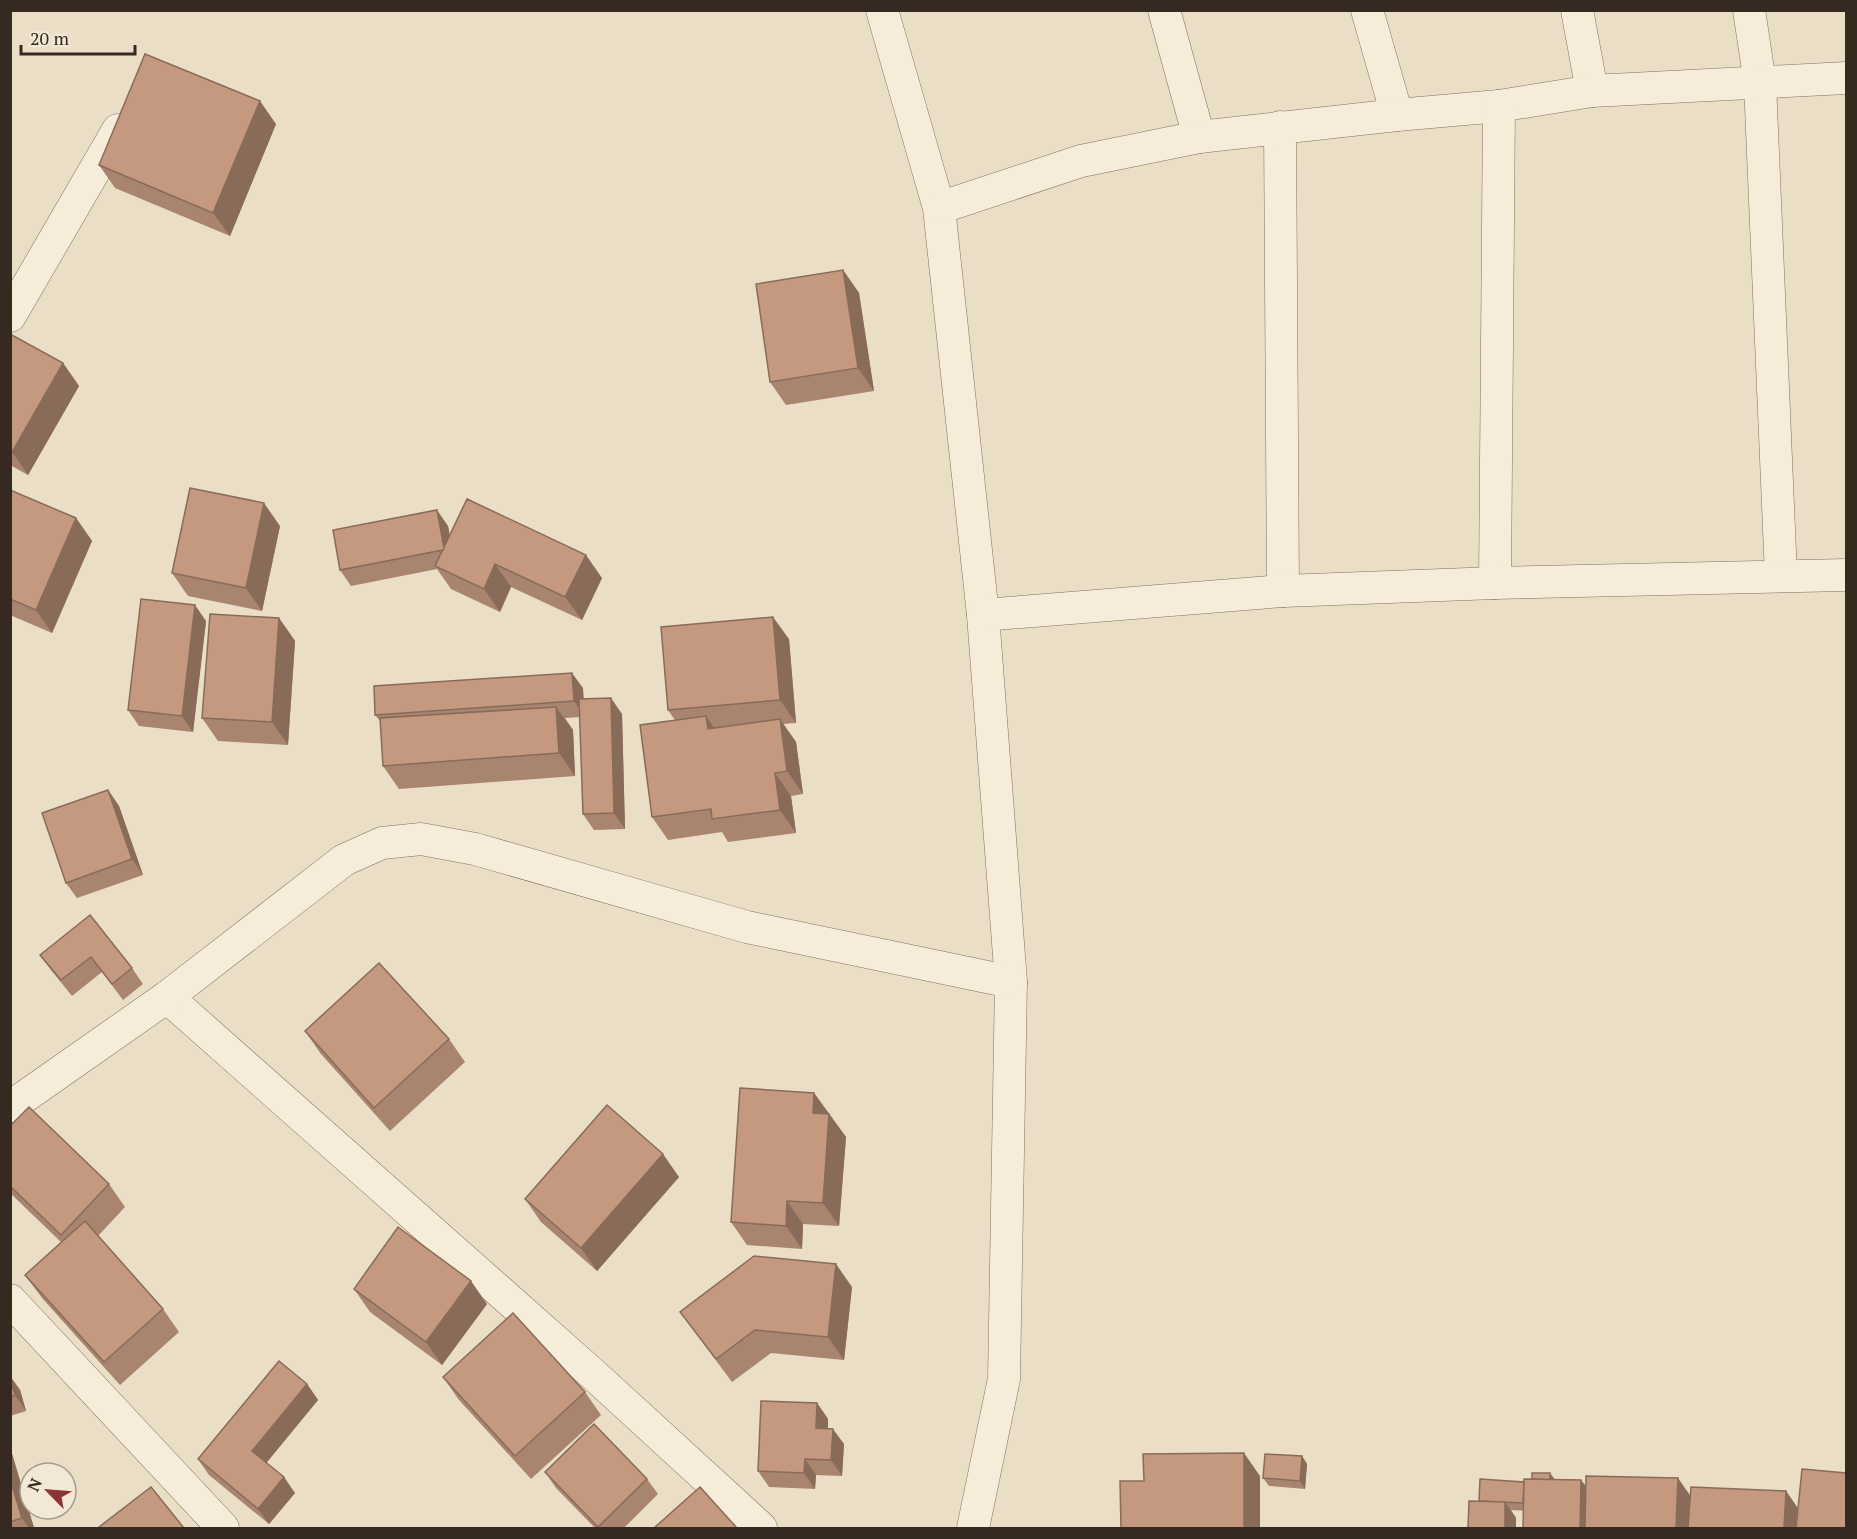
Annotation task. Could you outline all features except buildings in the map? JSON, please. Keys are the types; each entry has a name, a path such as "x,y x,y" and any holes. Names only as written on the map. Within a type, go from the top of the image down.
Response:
{"street":[{"path":"882,10 939,208 983,615 1011,982 1004,1379 974,1528"},
{"path":"1164,10 1199,136"},
{"path":"1367,10 1397,115"},
{"path":"1577,10 1592,91"},
{"path":"1749,10 1760,83 1781,576"},
{"path":"939,208 1081,161 1199,136 1499,105 1592,91 1846,78"},
{"path":"1495,583 1499,105"},
{"path":"1280,127 1283,591"},
{"path":"10,316 118,130"},
{"path":"983,615 1283,591 1495,583 1846,575"},
{"path":"10,1107 167,997 344,860 382,843 421,839 475,849 747,927 1011,982"},
{"path":"167,997 594,1375 761,1528"},
{"path":"10,1300 223,1528"}]}
